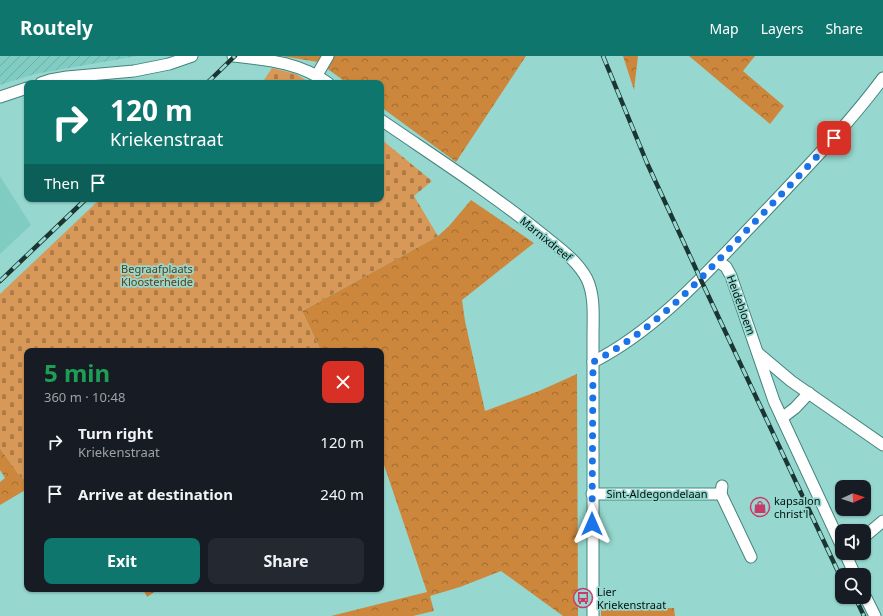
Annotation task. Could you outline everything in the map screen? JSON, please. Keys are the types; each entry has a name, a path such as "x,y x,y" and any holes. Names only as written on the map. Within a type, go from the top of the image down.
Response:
{"street":[{"path":"50,80 134,71 169,64 192,56"},
{"path":"233,56 262,58 300,67 324,80"},
{"path":"317,75 328,56"},
{"path":"593,362 608,355 669,308 700,280 824,150 883,78"},
{"path":"0,97 24,89"},
{"name":"Marnixdreef","path":"384,122 522,219 579,266 586,278 592,294 593,616"},
{"name":"Heidebloem","path":"718,261 726,267 731,276 770,390 835,532"},
{"path":"758,353 809,393 883,445"},
{"path":"782,418 796,408 809,393"},
{"name":"Sint-Aldegondelaan","path":"592,494 722,490 751,557"},
{"path":"871,531 883,521"},
{"path":"869,604 874,616"}],"shaded area":[{"path":"0,56 137,56 35,74 0,85"},
{"path":"0,176 31,225 0,254"}],"green space":[{"path":"282,56 526,56 456,162 384,109 384,80 343,80 318,62"},
{"path":"623,56 638,56 634,90"},
{"path":"689,56 755,56 743,71 784,106 770,124"},
{"path":"272,68 296,74 305,80 264,80"},
{"name":"Begraafplaats Kloosterheide","path":"384,141 432,181 414,196 438,236 302,311 320,348 24,348 24,478 22,479 0,448 0,294 97,202 384,202"},
{"path":"471,200 534,243 462,300 465,321 485,411 539,391 577,374 578,616 563,616 501,571 460,587 430,596 434,611 413,616 331,616 427,592 384,465 384,348 320,348 302,311 438,236 449,226"},
{"path":"0,448 22,479 24,478 24,491 0,505 0,482 5,478 0,470"},
{"path":"144,592 154,592 147,597"},
{"path":"601,608 674,608 675,616 601,616"}],"railway":[{"path":"210,80 235,56"},
{"path":"603,56 647,163 836,568"},
{"path":"0,281 83,202"},
{"path":"858,604 864,616"}],"place":[{"name":"kapsalon christ'l","path":"760,507"},
{"name":"Lier Kriekenstraat","path":"583,598"}],"route":[{"path":"592,524 593,362 608,355 688,292 834,138"}]}
